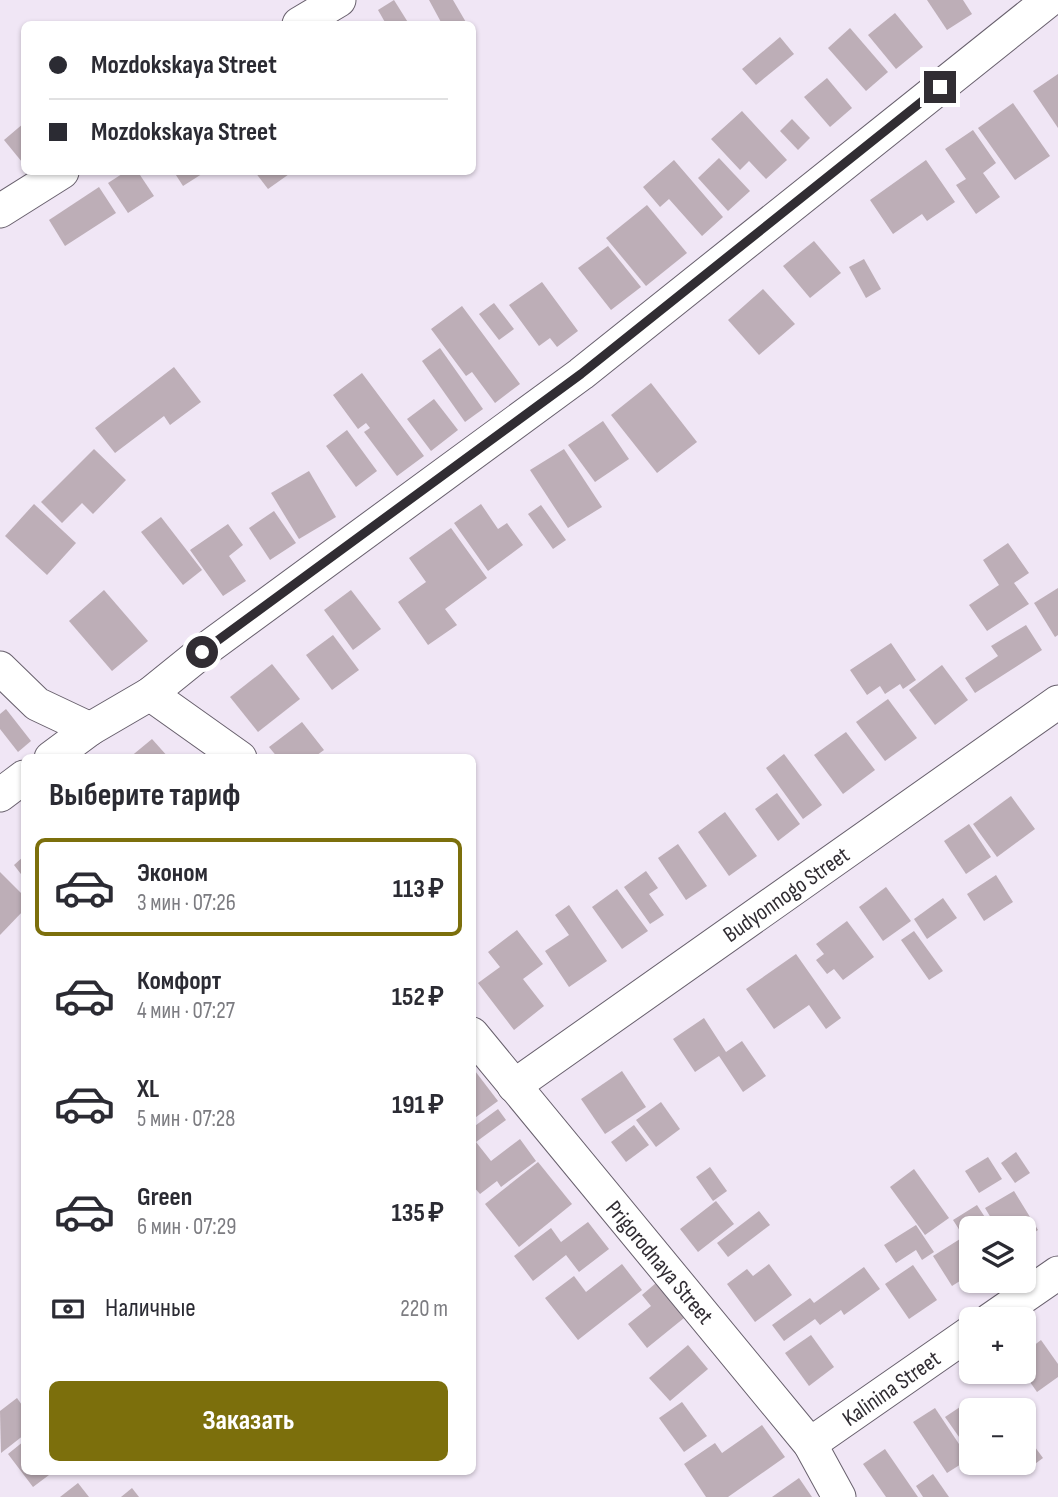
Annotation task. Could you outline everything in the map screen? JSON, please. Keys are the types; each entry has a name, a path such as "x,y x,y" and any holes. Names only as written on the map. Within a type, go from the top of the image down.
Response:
{"street":[{"path":"304,21 339,0"},
{"path":"56,754 90,729 150,694 202,652 581,374 1049,0"},
{"path":"0,211 57,175"},
{"path":"0,668 37,704 90,729"},
{"path":"150,694 234,754"},
{"name":"Budyonnogo Street","path":"514,1086 1058,702"},
{"path":"0,795 21,779"},
{"name":"Prigorodnaya Street","path":"476,1039 810,1444 839,1497"},
{"path":"1009,1307 1058,1273"},
{"name":"Kalinina Street","path":"810,1444 959,1340"}],"building":[{"path":"394,0 407,21 384,21 378,10"},
{"path":"429,0 453,0 465,21 440,21"},
{"path":"927,0 963,0 972,14 947,30"},
{"path":"895,13 923,47 896,69 868,35"},
{"path":"850,28 888,72 866,91 828,48"},
{"path":"780,37 794,54 756,85 742,69"},
{"path":"1058,74 1058,128 1033,91"},
{"path":"827,78 852,108 830,127 804,97"},
{"path":"1013,103 1050,156 1015,180 978,128"},
{"path":"742,111 787,160 766,179 749,161 740,170 711,139"},
{"path":"792,119 810,138 798,150 780,131"},
{"path":"21,126 21,161 4,140"},
{"path":"973,130 996,163 983,173 1000,197 976,214 956,185 966,179 945,149"},
{"path":"719,158 750,191 728,211 698,178"},
{"path":"674,160 723,217 702,236 669,199 660,207 643,187"},
{"path":"926,160 955,202 927,221 922,214 893,234 870,200"},
{"path":"120,175 140,175 154,196 128,213 108,183"},
{"path":"176,175 200,175 183,186"},
{"path":"257,175 288,175 268,189"},
{"path":"99,187 116,213 65,246 49,220"},
{"path":"647,205 687,253 646,286 606,238"},
{"path":"814,241 841,273 810,298 783,266"},
{"path":"608,246 641,287 611,310 578,268"},
{"path":"864,259 881,289 866,298 849,267"},
{"path":"542,282 578,331 557,347 550,338 539,346 509,305"},
{"path":"763,289 795,324 759,355 728,320"},
{"path":"494,303 514,329 499,340 479,314"},
{"path":"462,306 520,384 495,403 472,372 466,376 431,329"},
{"path":"440,348 483,409 465,422 422,361"},
{"path":"174,367 201,402 170,425 164,416 115,453 95,428"},
{"path":"362,373 424,456 397,476 364,432 370,428 366,423 358,429 333,395"},
{"path":"651,383 697,442 657,473 611,415"},
{"path":"434,399 458,430 431,451 407,419"},
{"path":"603,421 629,459 595,482 568,445"},
{"path":"347,430 377,471 356,487 326,446"},
{"path":"94,449 126,480 93,514 82,503 62,523 41,502"},
{"path":"564,449 602,507 568,528 530,470"},
{"path":"309,471 336,517 299,539 271,493"},
{"path":"34,504 76,543 47,575 5,536"},
{"path":"481,504 498,529 507,523 523,545 488,571 454,523"},
{"path":"541,505 566,540 553,549 528,514"},
{"path":"274,511 296,543 270,560 249,528"},
{"path":"161,517 202,570 183,585 141,532"},
{"path":"228,524 243,545 229,556 246,581 223,596 190,550"},
{"path":"451,528 487,578 445,609 457,625 428,645 398,602 426,582 409,558"},
{"path":"1008,543 1029,573 1014,583 1029,604 987,631 969,605 999,585 983,560"},
{"path":"1058,588 1058,635 1055,637 1034,603"},
{"path":"104,590 148,641 112,671 69,621"},
{"path":"351,590 381,629 353,650 324,610"},
{"path":"1026,625 1042,650 975,693 965,678 998,656 991,646"},
{"path":"333,635 359,670 332,690 306,655"},
{"path":"891,643 916,680 903,689 900,684 885,694 880,686 867,695 850,670"},
{"path":"272,664 300,699 258,732 230,697"},
{"path":"942,665 968,700 935,725 909,690"},
{"path":"888,699 917,738 885,761 856,722"},
{"path":"6,709 31,741 18,752 0,729 0,714"},
{"path":"302,722 324,750 318,754 275,754 269,747"},
{"path":"846,732 875,770 843,794 814,755"},
{"path":"152,739 165,754 134,754"},
{"path":"784,754 822,805 803,819 766,768"},
{"path":"777,793 800,824 778,841 755,809"},
{"path":"1011,796 1035,829 997,857 973,824"},
{"path":"725,812 757,856 729,876 698,832"},
{"path":"969,824 991,857 966,874 944,841"},
{"path":"678,844 707,886 686,900 658,858"},
{"path":"21,859 21,874 14,865"},
{"path":"646,871 658,888 649,894 664,915 650,924 624,887"},
{"path":"0,872 21,893 21,913 0,935"},
{"path":"996,875 1013,902 984,921 967,894"},
{"path":"886,887 911,921 883,941 859,907"},
{"path":"617,889 648,931 622,949 592,907"},
{"path":"943,898 957,918 927,939 914,919"},
{"path":"569,905 607,961 569,987 545,951 569,935 555,915"},
{"path":"847,921 874,957 843,980 834,969 827,974 816,960 824,954 816,944"},
{"path":"517,930 543,964 523,979 544,1006 514,1030 478,983 500,967 488,952"},
{"path":"914,931 943,971 929,980 901,940"},
{"path":"796,954 841,1018 826,1029 809,1005 774,1029 746,989"},
{"path":"704,1018 726,1052 742,1041 766,1076 743,1092 719,1056 695,1072 673,1039"},
{"path":"622,1071 646,1107 605,1134 581,1099"},
{"path":"476,1072 498,1101 476,1117"},
{"path":"661,1102 680,1129 656,1147 636,1120"},
{"path":"498,1109 506,1120 476,1142 476,1125"},
{"path":"634,1125 649,1145 626,1162 611,1142"},
{"path":"520,1139 536,1161 501,1187 497,1181 480,1194 476,1190 476,1142 491,1161"},
{"path":"1016,1152 1030,1173 1015,1183 1001,1163"},
{"path":"988,1157 1002,1179 979,1193 965,1171"},
{"path":"538,1162 572,1204 519,1247 485,1204"},
{"path":"710,1167 727,1191 713,1201 696,1177"},
{"path":"914,1169 949,1218 925,1235 890,1187"},
{"path":"1014,1191 1029,1216 990,1216 985,1208"},
{"path":"716,1201 734,1224 698,1252 680,1229"},
{"path":"977,1205 984,1216 959,1216"},
{"path":"759,1211 770,1225 728,1257 717,1243"},
{"path":"959,1216 959,1229 953,1220"},
{"path":"588,1222 609,1249 579,1272 566,1255 533,1281 514,1256 551,1228 561,1242"},
{"path":"916,1225 934,1252 922,1260 916,1250 896,1263 884,1245"},
{"path":"959,1240 959,1282 952,1286 933,1256"},
{"path":"622,1264 642,1290 578,1340 545,1298 574,1276 586,1292"},
{"path":"769,1264 792,1295 755,1322 727,1284 747,1269 753,1276"},
{"path":"913,1265 937,1300 909,1319 885,1284"},
{"path":"864,1267 880,1289 844,1315 841,1310 820,1325 815,1319 784,1341 772,1325 810,1298 814,1303"},
{"path":"656,1283 684,1318 647,1348 628,1324 651,1306 642,1295"},
{"path":"811,1335 834,1367 809,1386 785,1353"},
{"path":"1041,1340 1058,1364 1058,1377 1037,1392 1031,1384 1036,1384 1036,1344"},
{"path":"688,1345 708,1369 670,1401 649,1378"},
{"path":"17,1398 21,1404 21,1437 1,1453 0,1411"},
{"path":"682,1402 707,1436 684,1452 659,1418"},
{"path":"935,1408 959,1444 959,1465 947,1473 913,1422"},
{"path":"959,1408 959,1437 945,1417"},
{"path":"762,1425 785,1457 728,1497 706,1497 684,1464 715,1443 722,1453"},
{"path":"21,1443 21,1471 8,1454"},
{"path":"1036,1448 1043,1458 1036,1463"},
{"path":"885,1449 918,1497 886,1497 863,1464"},
{"path":"933,1474 949,1497 923,1497 916,1486"},
{"path":"24,1475 49,1475 33,1487"},
{"path":"799,1478 812,1497 772,1497"},
{"path":"78,1483 89,1497 60,1497"},
{"path":"132,1488 139,1497 121,1497"}],"route":[{"path":"202,652 581,374 940,87"}]}
